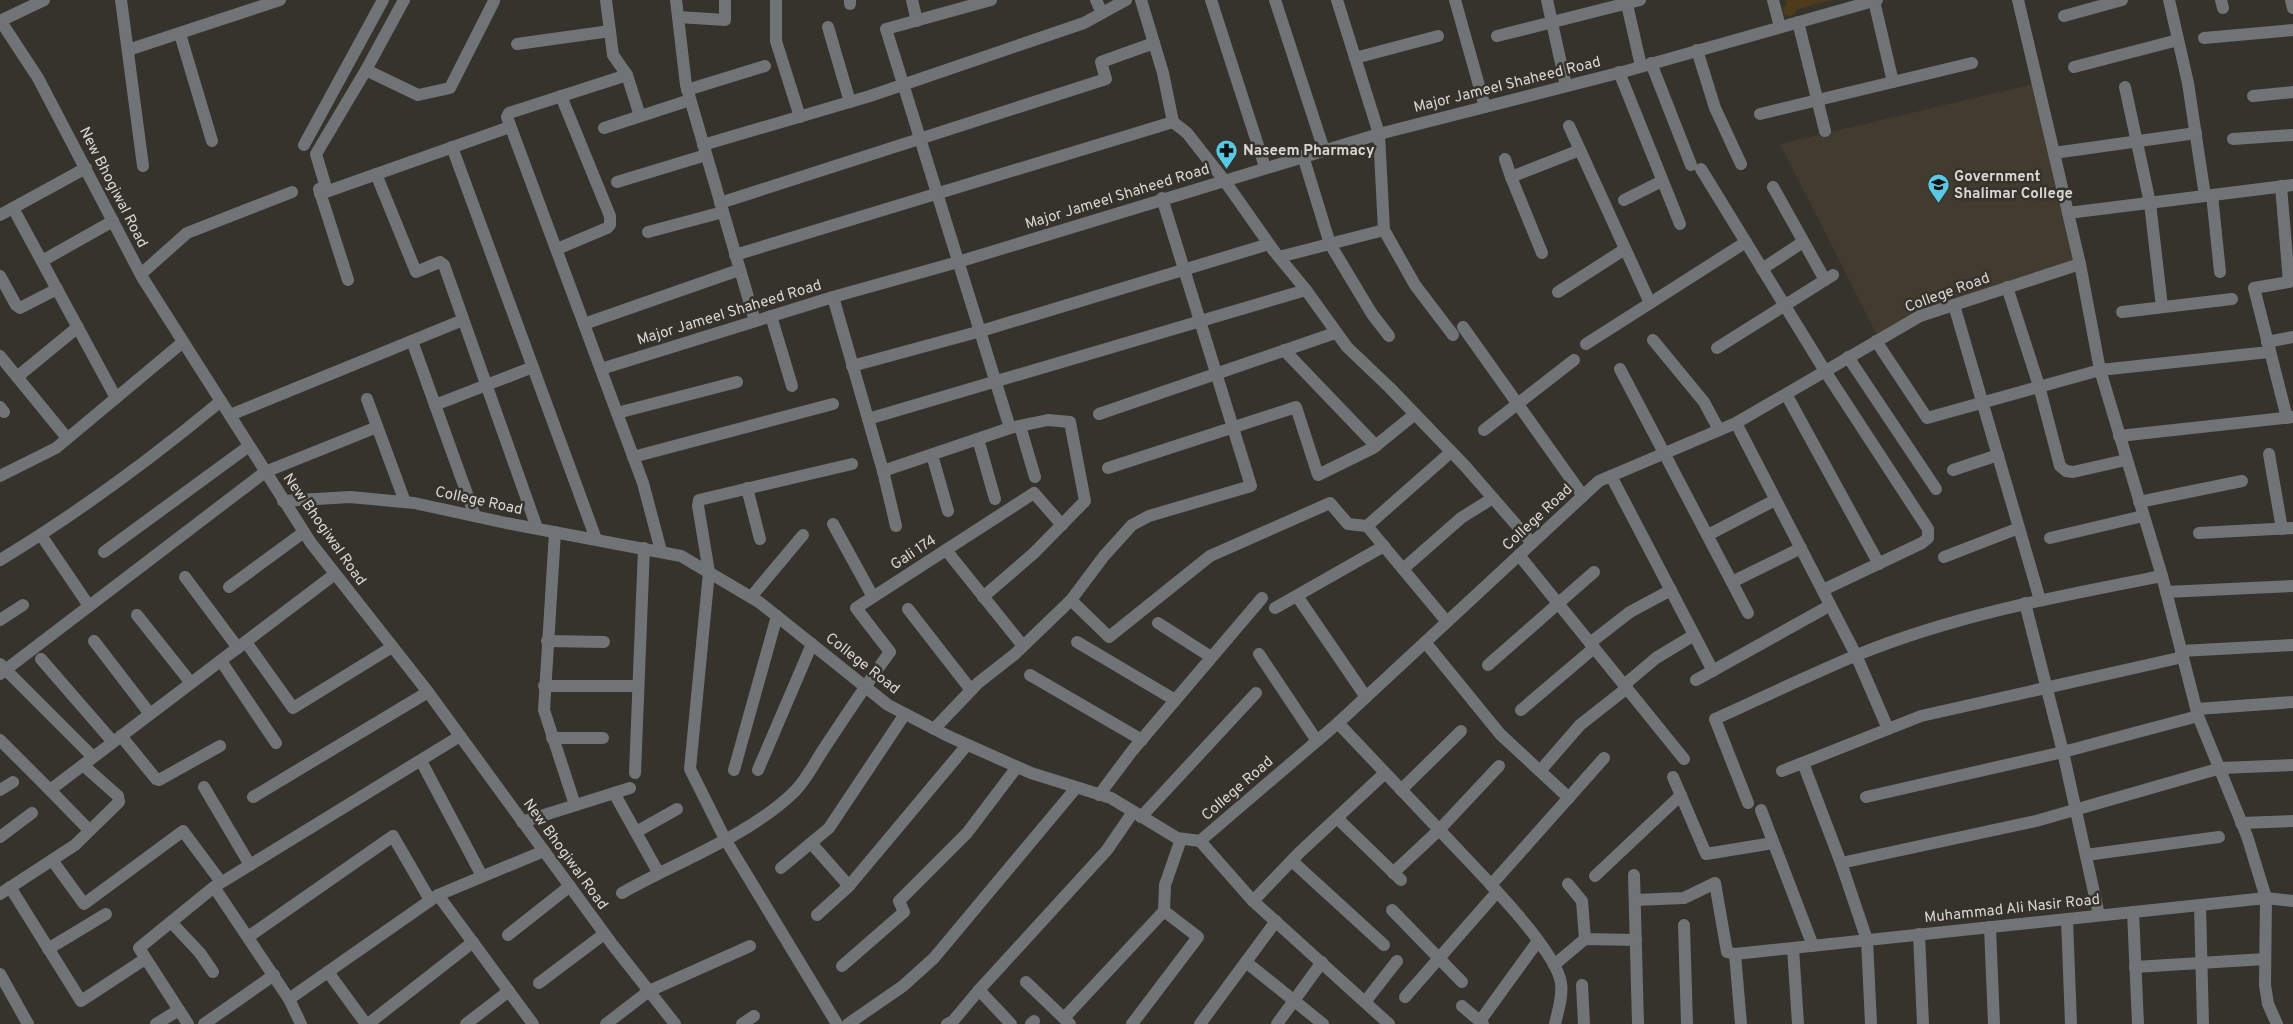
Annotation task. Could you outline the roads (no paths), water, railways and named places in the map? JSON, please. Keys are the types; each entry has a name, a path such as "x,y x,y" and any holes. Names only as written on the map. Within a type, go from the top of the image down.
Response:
{"street":[{"path":"0,20 41,0"},
{"path":"121,0 143,166"},
{"path":"128,50 280,0"},
{"path":"304,145 383,0"},
{"path":"348,280 322,191 316,154 366,70 404,0"},
{"path":"606,0 613,55 628,75 640,116"},
{"path":"676,0 689,95 755,321"},
{"path":"678,17 725,20 726,0"},
{"path":"776,0 776,41 800,117"},
{"path":"912,0 917,21"},
{"path":"991,0 972,3 886,30 996,382 1035,478"},
{"path":"1096,0 1102,13"},
{"path":"617,182 800,117 903,85 1084,23 1126,0"},
{"path":"1141,0 1163,73 1173,122 1187,133 1224,180 1269,244 1306,290 1335,333 1416,414 1532,543"},
{"path":"1211,0 1265,168"},
{"path":"1275,0 1324,150"},
{"path":"1337,0 1379,134 1384,230 1415,285 1453,335"},
{"path":"1455,0 1485,107"},
{"path":"1547,0 1566,86"},
{"path":"1498,36 1626,2 1640,0"},
{"path":"1773,0 1780,27"},
{"path":"1876,0 1893,82"},
{"name":"Major Jameel Shaheed Road","path":"601,369 833,297 958,262 1162,198 1379,134 1646,65 1876,0"},
{"path":"2018,0 2080,264 2100,370 2118,436 2162,576 2198,712 2221,768 2266,898 2265,985 2268,1004 2277,1024"},
{"path":"2064,16 2122,0"},
{"path":"2169,0 2188,83 2209,195 2220,272"},
{"path":"2291,0 2293,8"},
{"path":"366,70 418,95 450,88 494,1"},
{"path":"1626,2 1646,65 1696,167 1746,242 1825,371 1928,529 1928,538 1922,543 1823,590"},
{"name":"New Bhogiwal Road","path":"0,20 38,78 141,274 304,532 428,692 604,934 675,1024"},
{"path":"1798,22 1824,130"},
{"path":"828,27 850,102"},
{"path":"2204,38 2293,30"},
{"path":"516,44 610,31"},
{"path":"180,34 212,141"},
{"path":"1355,58 1438,36"},
{"path":"2074,67 2178,40"},
{"path":"648,232 1106,79 1101,62 1154,43"},
{"path":"1697,50 1715,108 1741,164"},
{"path":"1760,114 1972,63"},
{"path":"604,128 640,116 764,66"},
{"path":"1619,72 1680,224"},
{"path":"628,75 509,113 506,117 634,457 643,483 661,552"},
{"path":"2126,87 2150,203 2162,307"},
{"path":"2253,96 2293,92"},
{"path":"557,249 608,228 610,225 610,216 561,96"},
{"path":"735,255 1173,122"},
{"path":"1569,126 1650,303"},
{"path":"322,191 510,127"},
{"path":"2054,153 2196,133"},
{"path":"2233,139 2293,135"},
{"path":"452,147 596,539"},
{"path":"1511,177 1580,150"},
{"path":"1303,156 1330,244 1372,314 1389,336"},
{"path":"1505,159 1542,253"},
{"path":"0,215 86,168"},
{"path":"376,174 416,272 442,262 537,528"},
{"path":"1624,200 1662,180"},
{"path":"2068,213 2287,186 2291,282 2254,288 2268,347 2290,417 2118,436"},
{"path":"1717,348 1829,278 1803,242 1773,187"},
{"path":"141,274 187,233 292,192"},
{"path":"934,729 971,690 1023,646 1071,600 1104,556 1132,525 1149,516 1251,486 1162,198"},
{"path":"13,208 116,398"},
{"path":"42,261 113,221"},
{"path":"1279,257 1384,230"},
{"path":"1586,344 1746,242"},
{"path":"1762,268 1803,242"},
{"path":"852,366 981,331 1269,244"},
{"path":"1558,292 1625,250"},
{"name":"College Road","path":"283,500 350,496 405,502 681,556 751,597 864,686 905,714 966,745 1017,767 1111,798 1181,839 1200,841 1338,723 1599,481 1736,423 1920,316 2080,264"},
{"path":"584,324 736,271"},
{"path":"0,276 16,306 20,308 57,289"},
{"path":"2007,287 2039,386 2060,466 2066,471 2073,472 2126,460"},
{"path":"868,419 1306,290"},
{"path":"833,297 883,471 896,526"},
{"path":"2122,312 2232,299"},
{"path":"1954,305 2040,600"},
{"path":"771,316 792,386"},
{"path":"230,415 463,320"},
{"path":"17,378 78,327"},
{"path":"1463,327 1583,496"},
{"path":"1099,414 1335,333"},
{"path":"1876,341 1927,418 2100,370 2268,347 2293,337"},
{"path":"1653,340 1704,402 1719,430"},
{"path":"412,341 475,516"},
{"path":"0,476 56,448 183,342"},
{"path":"1284,350 1376,446"},
{"path":"0,356 67,438"},
{"path":"1848,358 1936,488"},
{"path":"1484,430 1574,360"},
{"path":"435,405 533,367"},
{"path":"1620,369 1748,613"},
{"path":"617,412 737,382"},
{"path":"1786,394 1879,564"},
{"path":"367,399 405,502"},
{"path":"0,560 41,535 156,455 221,401"},
{"path":"634,457 833,404"},
{"path":"1108,468 1296,407 1318,475 1376,446 1416,414"},
{"path":"883,471 1015,427 1048,420 1070,422 1085,501 1034,553 983,597"},
{"path":"1736,423 1856,655 1888,729"},
{"path":"146,959 80,1001 48,949 5,890 75,845 120,799 88,761 2,669 90,606 265,472 377,427"},
{"path":"978,439 994,499"},
{"path":"104,552 249,446"},
{"path":"1367,526 1451,452"},
{"path":"932,454 948,511"},
{"path":"2199,533 2288,529 2269,454"},
{"path":"1953,470 1998,455"},
{"path":"833,1023 725,839 690,769 709,572 698,500 852,464"},
{"path":"1611,476 1713,671"},
{"path":"2139,502 2242,481"},
{"path":"747,488 760,539"},
{"name":"Gali 174","path":"864,686 890,652 856,608 1034,493 1062,525"},
{"path":"1403,569 1461,518 1492,498"},
{"path":"1708,535 1775,500"},
{"path":"1071,600 1109,637 1210,556 1330,503 1348,524 1367,526 1447,622"},
{"path":"2050,538 2143,516"},
{"path":"833,524 872,597"},
{"path":"1944,557 2019,528"},
{"path":"229,587 304,532"},
{"path":"555,532 544,710 575,805"},
{"path":"41,535 90,606"},
{"path":"751,597 803,535"},
{"path":"1276,608 1384,546"},
{"path":"635,773 644,548"},
{"path":"1732,582 1801,548"},
{"path":"946,550 1023,646"},
{"path":"1519,554 1684,759"},
{"path":"1488,665 1594,572"},
{"path":"50,790 335,574"},
{"path":"1748,803 1715,719 1856,655 1933,629 2025,603 2162,576"},
{"path":"185,577 293,708 392,647"},
{"path":"2166,592 2293,586"},
{"path":"1521,710 1630,612 1671,590"},
{"path":"1298,596 1366,697"},
{"path":"1100,795 1142,740 1262,598"},
{"path":"2025,603 2063,752 2099,915"},
{"path":"0,620 23,605"},
{"path":"1696,680 1829,606"},
{"path":"908,609 971,690"},
{"path":"136,615 191,683"},
{"path":"734,770 777,616"},
{"path":"1158,623 1212,657"},
{"path":"1540,771 1580,725 1656,658 1694,635"},
{"path":"94,641 150,714"},
{"path":"547,641 604,642"},
{"path":"1077,642 1175,700"},
{"path":"1425,642 1500,734 1569,798"},
{"path":"758,770 812,644"},
{"path":"1782,771 1921,716 2047,688 2182,654 2293,645"},
{"path":"1259,654 1317,741"},
{"path":"41,659 156,779 159,780 220,746"},
{"path":"221,661 276,743"},
{"path":"1030,675 1142,740"},
{"path":"544,686 638,686"},
{"path":"622,893 658,872 725,839 765,815 796,790 864,686"},
{"path":"254,796 428,692"},
{"path":"947,1024 953,1021 1137,814 1256,693"},
{"path":"1866,797 2063,752 2198,712 2293,702"},
{"path":"781,868 829,828 905,714"},
{"path":"1338,723 1494,889 1538,941 1554,965 1561,982 1560,1001 1555,1024"},
{"path":"1401,790 1461,731"},
{"path":"188,1024 139,948 218,885 460,736"},
{"path":"552,738 603,738"},
{"path":"0,740 89,830"},
{"path":"817,915 849,886 966,745"},
{"path":"1405,997 1604,758"},
{"path":"422,761 482,876"},
{"path":"1803,763 1841,863 1867,940 1871,1024"},
{"path":"1841,863 2076,811 2221,768 2293,765"},
{"path":"1337,818 1397,877 1499,766"},
{"path":"842,966 904,912 898,901 967,832 1017,767"},
{"path":"1253,901 1292,861 1385,773"},
{"path":"1673,777 1706,854 1773,843"},
{"path":"0,790 13,782"},
{"path":"204,787 250,865"},
{"path":"522,822 630,788"},
{"path":"848,1024 903,986 934,958 1076,788"},
{"path":"614,793 658,872"},
{"path":"1595,876 1680,795"},
{"path":"636,832 677,809"},
{"path":"1761,810 1813,946"},
{"path":"0,837 32,814"},
{"path":"2241,823 2293,821"},
{"path":"52,860 84,904 183,831 218,885 248,937 289,999 302,1024"},
{"path":"248,937 393,836 434,897 473,942 533,1024"},
{"path":"2086,856 2219,837"},
{"path":"1026,982 1067,1021 1164,911 1165,885 1181,839"},
{"path":"1200,841 1253,901 1389,1024"},
{"path":"811,844 849,886"},
{"path":"289,999 434,897 544,851"},
{"path":"1292,861 1384,945"},
{"path":"1634,875 1638,1024"},
{"path":"1635,900 1684,898 1714,883 1727,952 1735,954 1741,1024"},
{"path":"1568,884 1582,901 1585,939"},
{"path":"508,935 570,886"},
{"name":"Muhammad Ali Nasir Road","path":"1735,954 2266,898 2293,901"},
{"path":"2200,905 2203,1024"},
{"path":"1392,910 1440,957 1462,982"},
{"path":"1132,1024 1198,936 1164,911"},
{"path":"2132,912 2138,1024"},
{"path":"48,949 106,914"},
{"path":"2067,919 2071,1024"},
{"path":"1200,1024 1276,921"},
{"path":"171,922 200,953 213,972"},
{"path":"1684,925 1687,1024"},
{"path":"1990,927 1994,1024"},
{"path":"539,983 604,934"},
{"path":"1919,934 1922,1024"},
{"path":"1554,965 1585,939 1636,940"},
{"path":"1462,1006 1482,1022 1538,941"},
{"path":"328,972 367,1024 473,942"},
{"path":"606,1024 649,992 750,946"},
{"path":"1793,948 1798,1024"},
{"path":"2135,966 2265,959"},
{"path":"1365,1002 1397,961"},
{"path":"1246,962 1323,1024"},
{"path":"1277,1024 1322,962"},
{"path":"0,974 28,1024"},
{"path":"204,1024 274,975"},
{"path":"1582,985 1584,1024"},
{"path":"979,990 1011,1024"},
{"path":"466,1024 509,991"},
{"path":"156,1024 179,1010"},
{"path":"742,1024 754,1016"}],"place":[{"name":"Naseem Pharmacy","path":"1227,169"},
{"name":"Government Shalimar College","path":"1938,204"}]}
